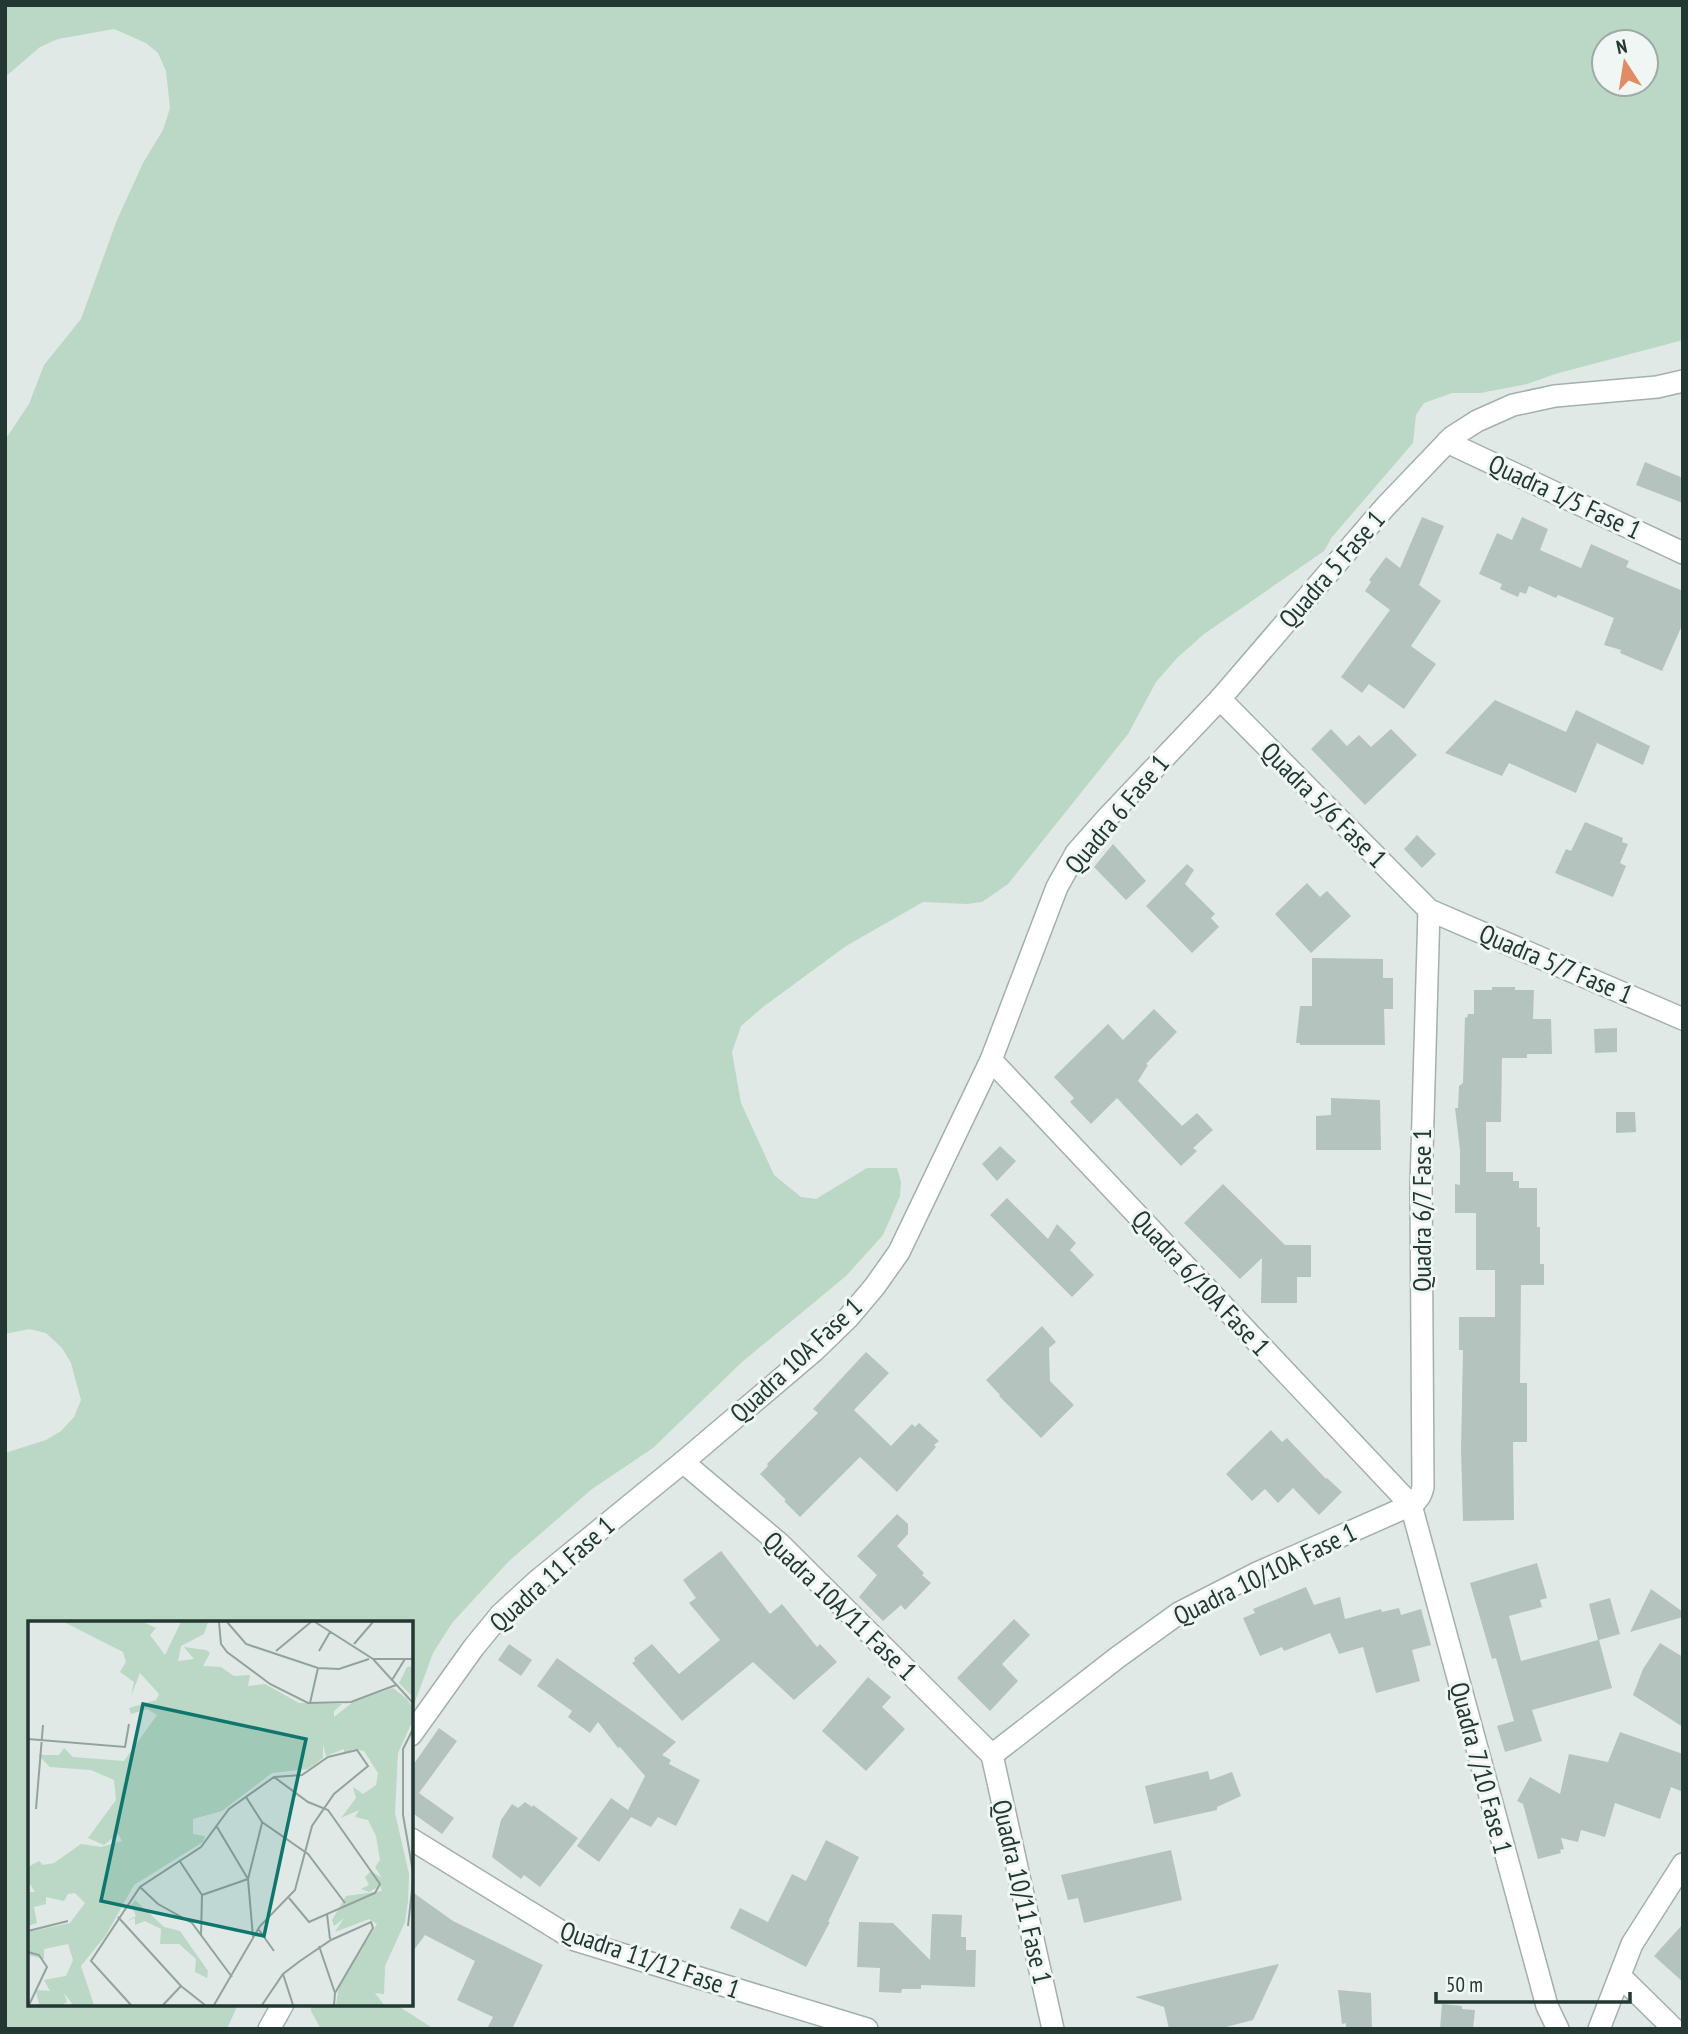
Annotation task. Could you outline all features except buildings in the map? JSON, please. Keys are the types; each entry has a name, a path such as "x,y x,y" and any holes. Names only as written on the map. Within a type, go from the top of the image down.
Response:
{"street":[{"name":"Quadra 5 Fase 1","path":"1220,699 1329,570 1452,437 1477,421 1513,405 1535,399 1683,382"},
{"name":"Quadra 1/5 Fase 1","path":"1447,442 1683,553"},
{"name":"Quadra 5/6 Fase 1","path":"1220,699 1429,910"},
{"name":"Quadra 6 Fase 1","path":"991,1060 1057,887 1076,853 1220,699"},
{"name":"Quadra 5/7 Fase 1","path":"1429,910 1683,1018"},
{"name":"Quadra 6/7 Fase 1","path":"1411,1505 1418,1500 1423,1487 1421,1185 1429,910"},
{"name":"Quadra 10A Fase 1","path":"683,1462 815,1349 848,1318 875,1286 899,1252 991,1060"},
{"name":"Quadra 6/10A Fase 1","path":"991,1060 1411,1505"},
{"name":"Quadra 11 Fase 1","path":"413,1732 501,1614 537,1581 683,1462"},
{"name":"Quadra 10A/11 Fase 1","path":"683,1462 780,1544 992,1755"},
{"name":"Quadra 10/10A Fase 1","path":"992,1755 1179,1613 1257,1573 1411,1505"},
{"name":"Quadra 7/10 Fase 1","path":"1411,1505 1543,1993 1558,2029"},
{"name":"Quadra 10/11 Fase 1","path":"992,1755 1053,2029"},
{"name":"Quadra 11/12 Fase 1","path":"413,1840 575,1940 867,2029"},
{"path":"1599,2029 1632,1944 1644,1921 1683,1864"},
{"path":"1620,1976 1674,2029"},
{"path":"269,2029 282,2006"}],"green space":[{"path":"5,5 1683,5 1683,340 1527,384 1480,393 1452,393 1424,403 1416,415 1413,443 1332,537 1324,551 1204,634 1177,658 1156,682 1128,734 1008,884 982,902 923,902 846,946 741,1026 732,1052 741,1103 774,1175 801,1197 816,1199 867,1168 897,1168 901,1182 900,1196 883,1235 846,1276 742,1362 653,1448 592,1489 509,1561 452,1623 433,1653 413,1707 413,1621 28,1621 28,2006 237,2006 227,2029 5,2029 5,1453 46,1440 61,1431 74,1417 81,1400 71,1363 62,1348 46,1333 29,1329 5,1334 5,440 29,404 44,365 81,319 117,220 143,163 163,130 170,108 166,71 158,53 146,43 114,29 58,39 40,47 5,77"},
{"path":"310,2006 398,2006 434,2029 321,2029"}]}
